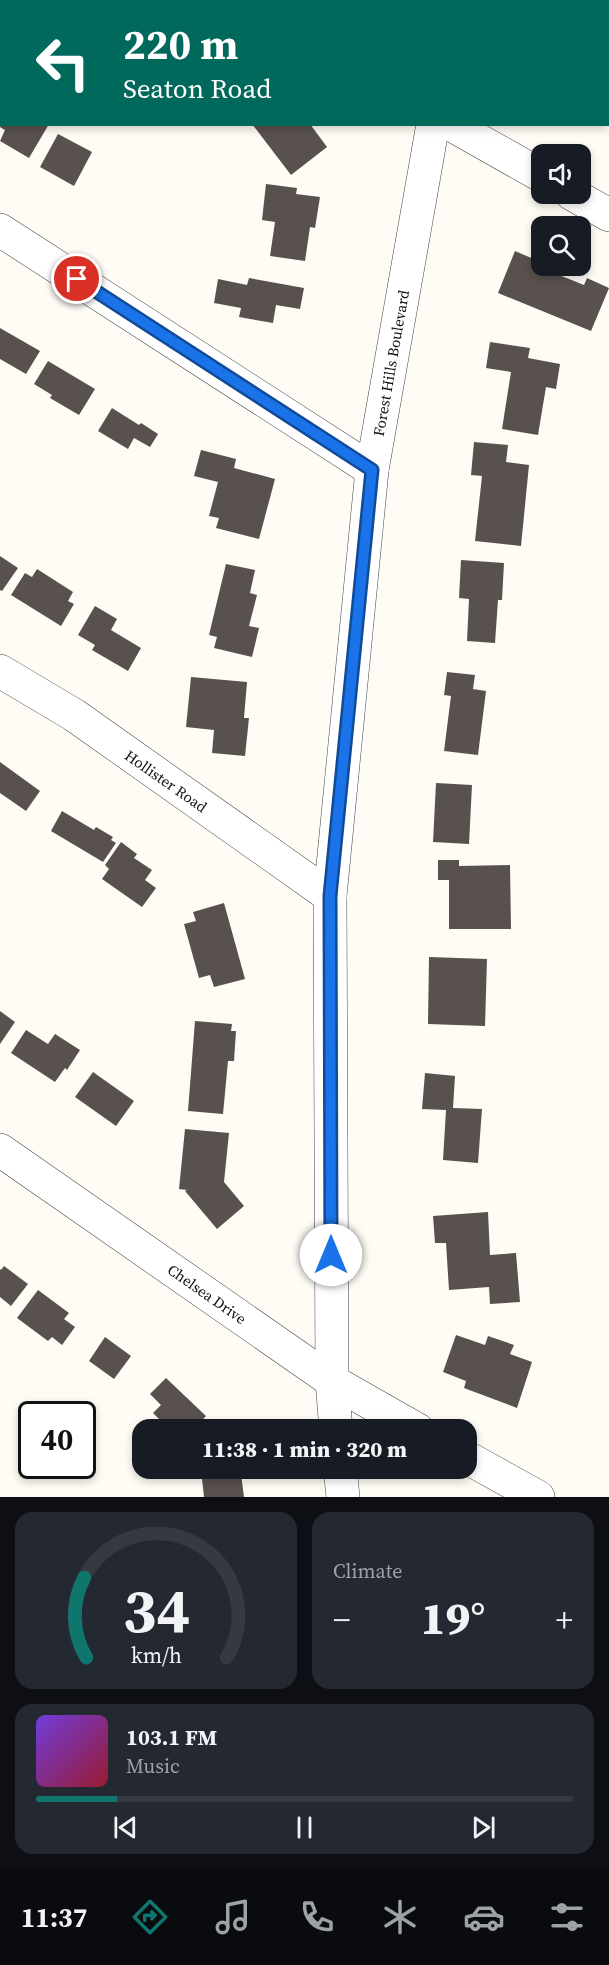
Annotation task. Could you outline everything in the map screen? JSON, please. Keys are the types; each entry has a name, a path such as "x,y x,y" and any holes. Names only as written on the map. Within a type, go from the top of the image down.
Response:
{"street":[{"name":"Forest Hills Boulevard","path":"335,1419 332,1381 330,896 372,470 433,126"},
{"path":"454,126 531,170"},
{"path":"590,204 609,214"},
{"path":"0,230 372,470"},
{"name":"Hollister Road","path":"0,671 74,715 330,896"},
{"name":"Chelsea Drive","path":"0,1150 332,1381 399,1419"},
{"path":"477,1463 538,1497"},
{"path":"341,1479 342,1497"}],"building":[{"path":"48,126 29,158 0,141 5,130 0,127"},
{"path":"254,126 311,126 327,147 291,175"},
{"path":"58,134 92,152 74,186 40,167"},
{"path":"266,184 297,188 296,194 320,197 315,228 310,227 305,261 270,256 275,222 262,220"},
{"path":"515,251 531,258 531,276 562,276 584,285 587,278 609,288 591,331 498,293"},
{"path":"249,278 304,288 300,309 276,305 273,323 239,317 241,308 214,303 218,279 247,285"},
{"path":"0,328 40,351 26,374 0,359"},
{"path":"490,342 530,348 528,358 560,364 556,389 546,387 538,435 502,429 511,372 486,368"},
{"path":"48,361 95,389 79,415 50,398 52,395 34,384"},
{"path":"112,408 158,434 150,447 134,438 128,449 98,431"},
{"path":"474,442 508,445 506,462 529,465 521,546 475,541 482,476 471,475"},
{"path":"201,450 236,459 234,468 275,479 259,539 216,528 219,518 209,516 218,482 194,476"},
{"path":"0,556 18,568 2,591 0,590"},
{"path":"461,560 504,563 502,600 498,600 495,643 467,641 469,599 459,598"},
{"path":"226,564 255,570 250,593 257,595 249,626 259,628 252,657 214,648 217,637 209,635"},
{"path":"37,569 73,592 68,601 74,604 61,626 11,595 25,573 32,577"},
{"path":"95,606 117,619 111,630 141,648 128,671 92,650 95,645 78,635"},
{"path":"447,672 475,675 473,689 486,691 478,755 444,751 451,696 444,695"},
{"path":"191,677 247,682 244,718 249,718 245,756 212,753 214,730 186,727"},
{"path":"0,762 40,791 26,811 0,793"},
{"path":"436,783 472,785 469,844 433,842"},
{"path":"62,811 94,830 96,827 113,837 111,840 116,843 103,862 51,831"},
{"path":"121,842 137,854 134,858 152,870 145,880 156,888 142,907 102,879 109,869 105,865"},
{"path":"438,860 459,860 459,866 510,865 511,929 449,929 449,880 438,880"},
{"path":"224,903 245,979 214,987 210,975 199,978 184,924 196,921 193,912"},
{"path":"429,957 487,959 485,1026 428,1024"},
{"path":"0,1011 15,1022 0,1044"},
{"path":"195,1021 232,1024 231,1031 236,1031 234,1061 228,1061 223,1114 188,1111"},
{"path":"26,1030 48,1044 55,1034 80,1050 67,1070 65,1068 55,1082 11,1053"},
{"path":"93,1072 134,1101 116,1126 75,1097"},
{"path":"425,1073 455,1076 453,1108 482,1109 478,1163 443,1160 446,1110 422,1109"},
{"path":"185,1129 229,1133 224,1182 244,1206 217,1229 185,1191 187,1190 179,1189"},
{"path":"488,1212 490,1255 516,1253 520,1302 490,1304 489,1287 449,1290 446,1243 435,1243 433,1216"},
{"path":"4,1266 28,1284 11,1306 0,1297 0,1269"},
{"path":"38,1290 69,1313 64,1319 75,1327 62,1345 52,1337 48,1341 17,1318"},
{"path":"456,1335 485,1345 488,1336 514,1345 510,1354 532,1362 517,1408 464,1388 466,1381 443,1372"},
{"path":"105,1337 131,1356 114,1379 89,1361"},
{"path":"166,1378 206,1416 203,1419 159,1419 153,1413 161,1405 150,1394"},
{"path":"202,1479 242,1479 244,1497 204,1497"}],"route":[{"path":"77,279 372,470 330,896 331,1255"}]}
